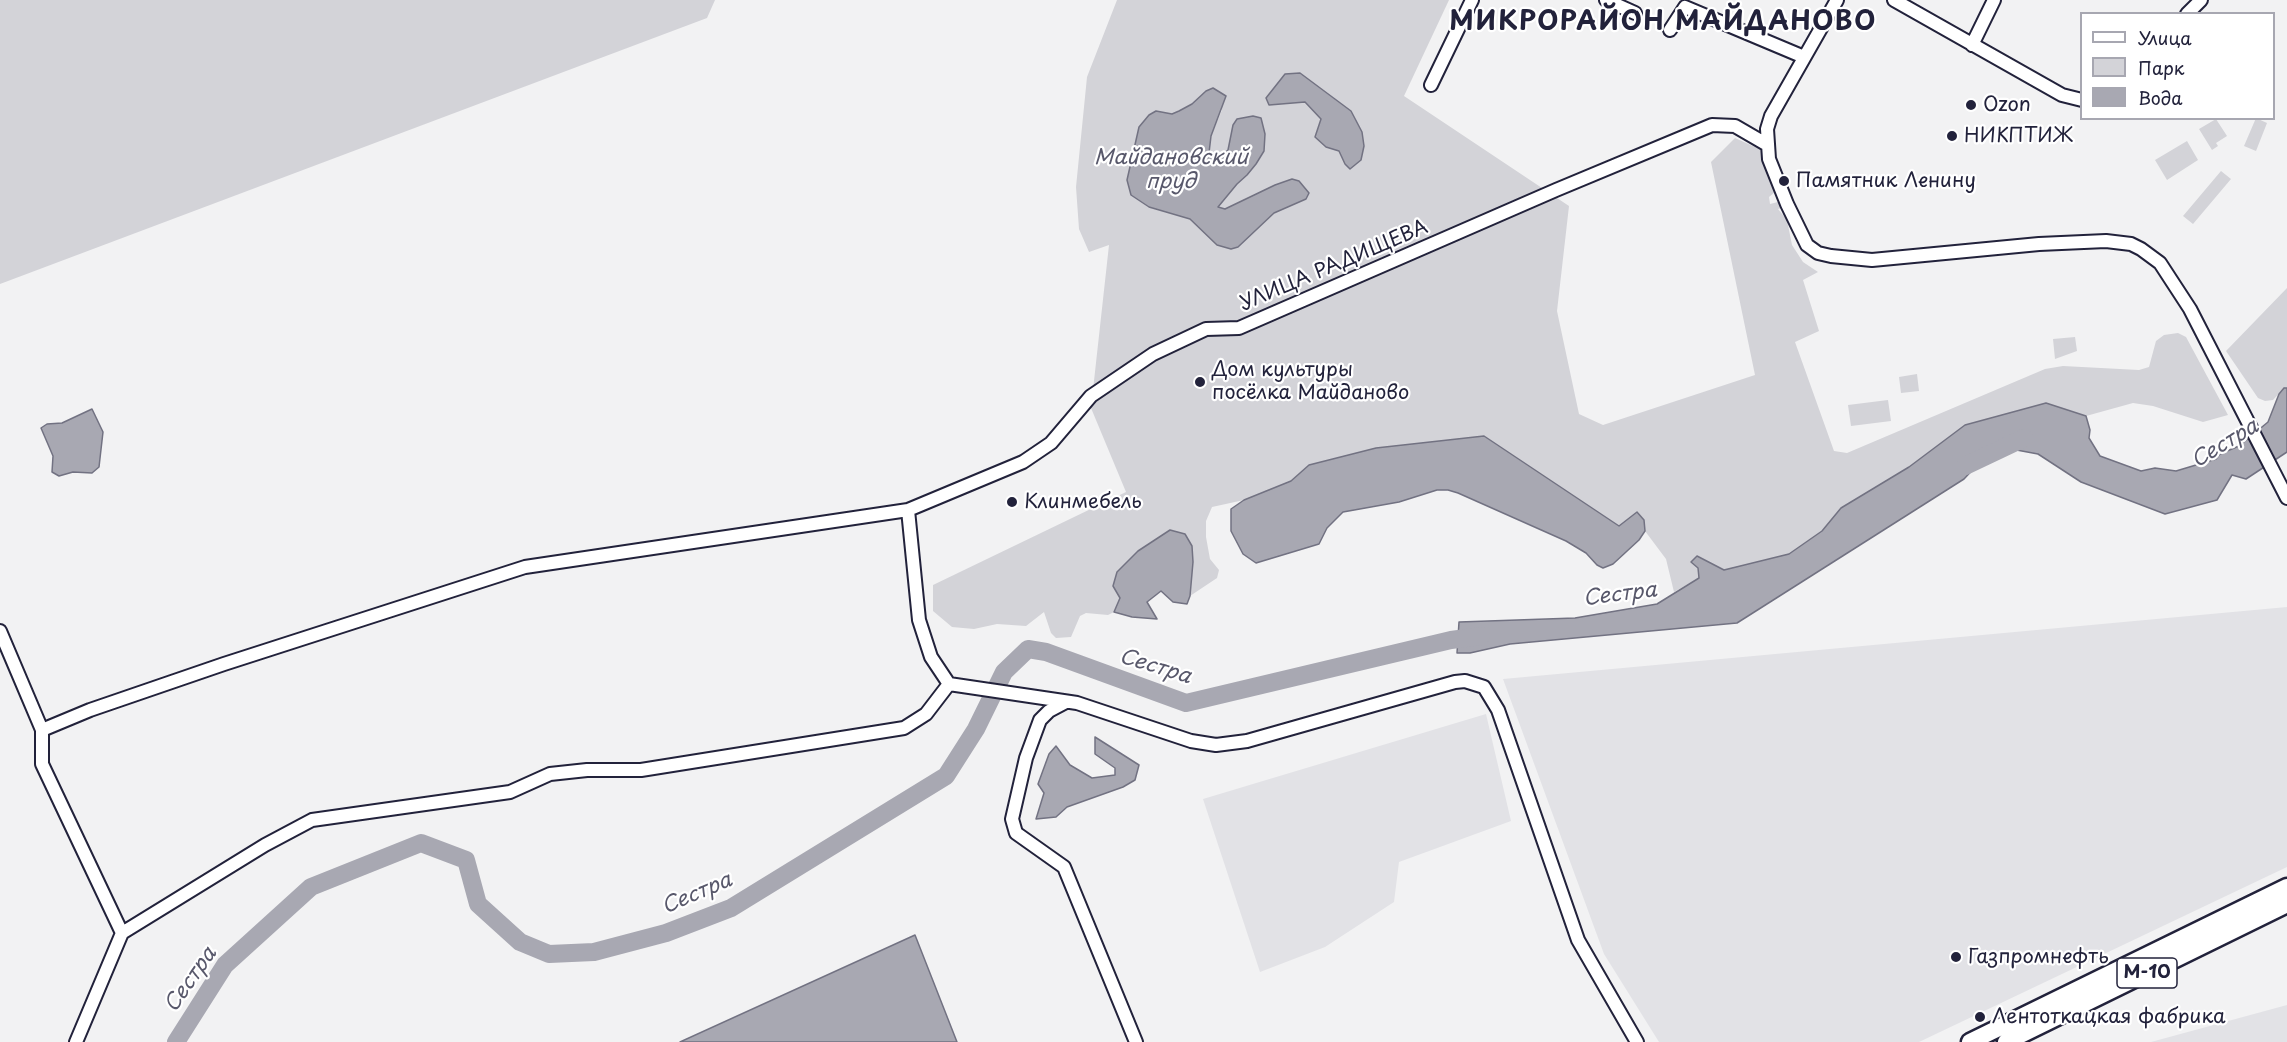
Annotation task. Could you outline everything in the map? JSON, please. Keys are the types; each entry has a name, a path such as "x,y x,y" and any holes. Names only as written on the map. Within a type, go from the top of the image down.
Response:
{"highway":[{"name":"М-10","path":"1971,1042 2287,887"},
{"name":"М-10","path":"2006,1042 2287,904"}],"street":[{"path":"1431,86 1472,0"},
{"path":"1606,0 1635,13"},
{"path":"1837,0 1771,116 1767,129 1769,159 1807,245 1818,253 1850,260 1872,260 2039,244 2106,241 2131,244 2141,249 2160,263 2190,309 2287,498"},
{"path":"1894,0 2062,96 2080,100"},
{"path":"1972,45 1994,0"},
{"path":"2189,12 2201,0"},
{"path":"1670,30 1685,7 1804,57"},
{"name":"УЛИЦА РАДИЩЕВА","path":"42,730 90,710 213,668 525,567 908,510 1023,462 1052,443 1091,396 1152,354 1206,329 1239,328 1551,192 1712,125 1735,126 1767,144"},
{"path":"908,510 919,620 931,657 949,684 1077,703 1191,741 1216,745 1247,741 1455,682 1465,681 1484,687 1498,710 1578,940 1637,1042"},
{"path":"0,631 42,730 42,764 122,933"},
{"path":"76,1042 122,933 312,820 510,792 550,774 587,770 641,770 904,728 926,714 949,684"},
{"path":"1062,701 1040,720 1026,758 1012,819 1016,833 1064,867 1136,1042"}],"shaded area":[{"path":"2287,607 2287,867 1919,1042 1659,1042 1604,954 1503,679"},
{"path":"1486,714 1511,821 1399,862 1394,902 1325,947 1260,972 1203,799"},
{"path":"2287,1005 2287,1042 2151,1042"}],"green space":[{"path":"0,0 715,0 707,18 0,284"},
{"path":"1117,0 1449,0 1404,96 1569,206 1557,311 1579,414 1603,425 1755,375 1711,162 1735,138 1764,151 1775,192 1769,197 1770,204 1778,202 1782,208 1778,209 1787,220 1792,245 1803,262 1818,272 1803,280 1819,331 1795,342 1834,451 1847,453 2045,369 2063,366 2139,370 2149,367 2156,341 2164,335 2178,333 2186,337 2228,415 2203,422 2153,406 2133,403 2086,416 2046,403 1965,425 1909,467 1841,508 1823,531 1789,554 1724,570 1699,568 1699,578 1674,592 1666,559 1645,531 1644,520 1638,512 1619,526 1484,436 1310,465 1291,481 1244,500 1212,507 1206,521 1206,537 1210,559 1219,570 1217,578 1190,596 1193,562 1120,598 1114,612 1108,615 1086,613 1080,616 1071,637 1056,638 1051,633 1044,612 1026,626 997,624 974,629 952,627 933,611 933,585 1126,492 1091,408 1109,245 1089,252 1079,229 1076,187 1087,77","holes":["1300,73 1351,111 1362,132 1351,169 1345,164 1339,151 1326,147 1321,119 1305,102","1206,91 1222,110 1211,136 1209,152 1215,157 1228,150 1233,125 1247,175 1218,207 1225,209 1275,185 1299,181 1308,193 1306,199 1274,213 1238,246 1217,245 1190,219 1148,207 1131,195 1156,111 1172,114 1192,104"]},
{"path":"2217,120 2227,136 2216,143 2218,146 2212,150 2199,129"},
{"path":"2255,120 2267,123 2256,151 2244,146"},
{"path":"2187,141 2198,160 2167,180 2155,160"},
{"path":"2221,171 2231,179 2193,224 2183,216"},
{"path":"2287,288 2287,388 2284,388 2273,400 2265,401 2258,398 2226,351"},
{"path":"2075,337 2077,351 2055,359 2053,339"},
{"path":"1917,374 1919,391 1901,393 1899,377"},
{"path":"1888,400 1891,421 1851,426 1848,405"}],"water":[{"name":"Майдановский пруд","path":"1300,73 1351,111 1362,132 1364,146 1361,160 1350,169 1339,151 1326,147 1315,137 1321,119 1305,102 1269,105 1266,98 1285,74"},
{"name":"Майдановский пруд","path":"1213,88 1226,96 1211,136 1209,153 1215,157 1228,150 1233,125 1237,119 1253,116 1261,118 1265,134 1264,151 1256,164 1218,207 1225,209 1292,179 1299,181 1309,193 1306,199 1274,213 1238,247 1231,249 1217,245 1190,219 1149,207 1131,195 1127,180 1139,127 1149,115 1156,111 1172,114 1192,104 1206,91"},
{"path":"2287,388 2287,452 2246,479 2232,475 2217,500 2165,514 2081,482 2038,454 1995,446 1964,479 1737,623 1510,644 1470,653 1457,653 1459,622 1575,618 1657,604 1699,578 1698,568 1691,562 1697,556 1724,570 1789,554 1822,531 1841,508 1909,467 1965,425 2046,403 2086,416 2090,430 2089,438 2100,456 2141,471 2155,468 2176,471 2216,459 2220,454 2239,446 2268,422 2279,394"},
{"path":"92,409 103,432 99,467 92,473 73,472 59,476 52,472 53,456 41,428 47,424 62,423"},
{"path":"1484,436 1619,526 1637,512 1644,520 1645,531 1639,540 1613,564 1603,568 1586,553 1566,541 1458,493 1437,490 1399,502 1343,512 1327,528 1319,544 1256,563 1243,554 1231,531 1231,509 1244,500 1291,481 1309,465 1376,448"},
{"path":"1170,530 1185,534 1192,546 1193,562 1190,596 1187,604 1173,602 1161,591 1147,602 1157,619 1132,617 1114,612 1120,598 1113,586 1117,572 1138,551"},
{"path":"1095,737 1139,765 1135,780 1123,787 1067,807 1056,817 1036,819 1044,793 1038,784 1049,754 1056,746 1070,765 1092,778 1115,775 1115,768 1095,754"},
{"path":"915,935 957,1042 680,1042"}],"waterway":[{"name":"Сестра","path":"1965,466 2024,438"},
{"name":"Сестра","path":"176,1042 225,965 311,887 421,843 466,860 478,904 520,942 549,954 594,952 666,933 731,908 946,776 976,729 1004,672 1028,649 1046,652 1186,703 1451,640 1481,636"}],"place":[{"name":"Ozon","path":"1971,105"},
{"name":"НИКПТИЖ","path":"1952,136"},
{"name":"Памятник Ленину","path":"1784,181"},
{"name":"Дом культуры посёлка Майданово","path":"1200,382"},
{"name":"Клинмебель","path":"1012,502"},
{"name":"Газпромнефть","path":"1956,957"},
{"name":"Лентоткацкая фабрика","path":"1980,1017"}],"district":[{"name":"МИКРОРАЙОН МАЙДАНОВО","path":"1663,23"}]}
